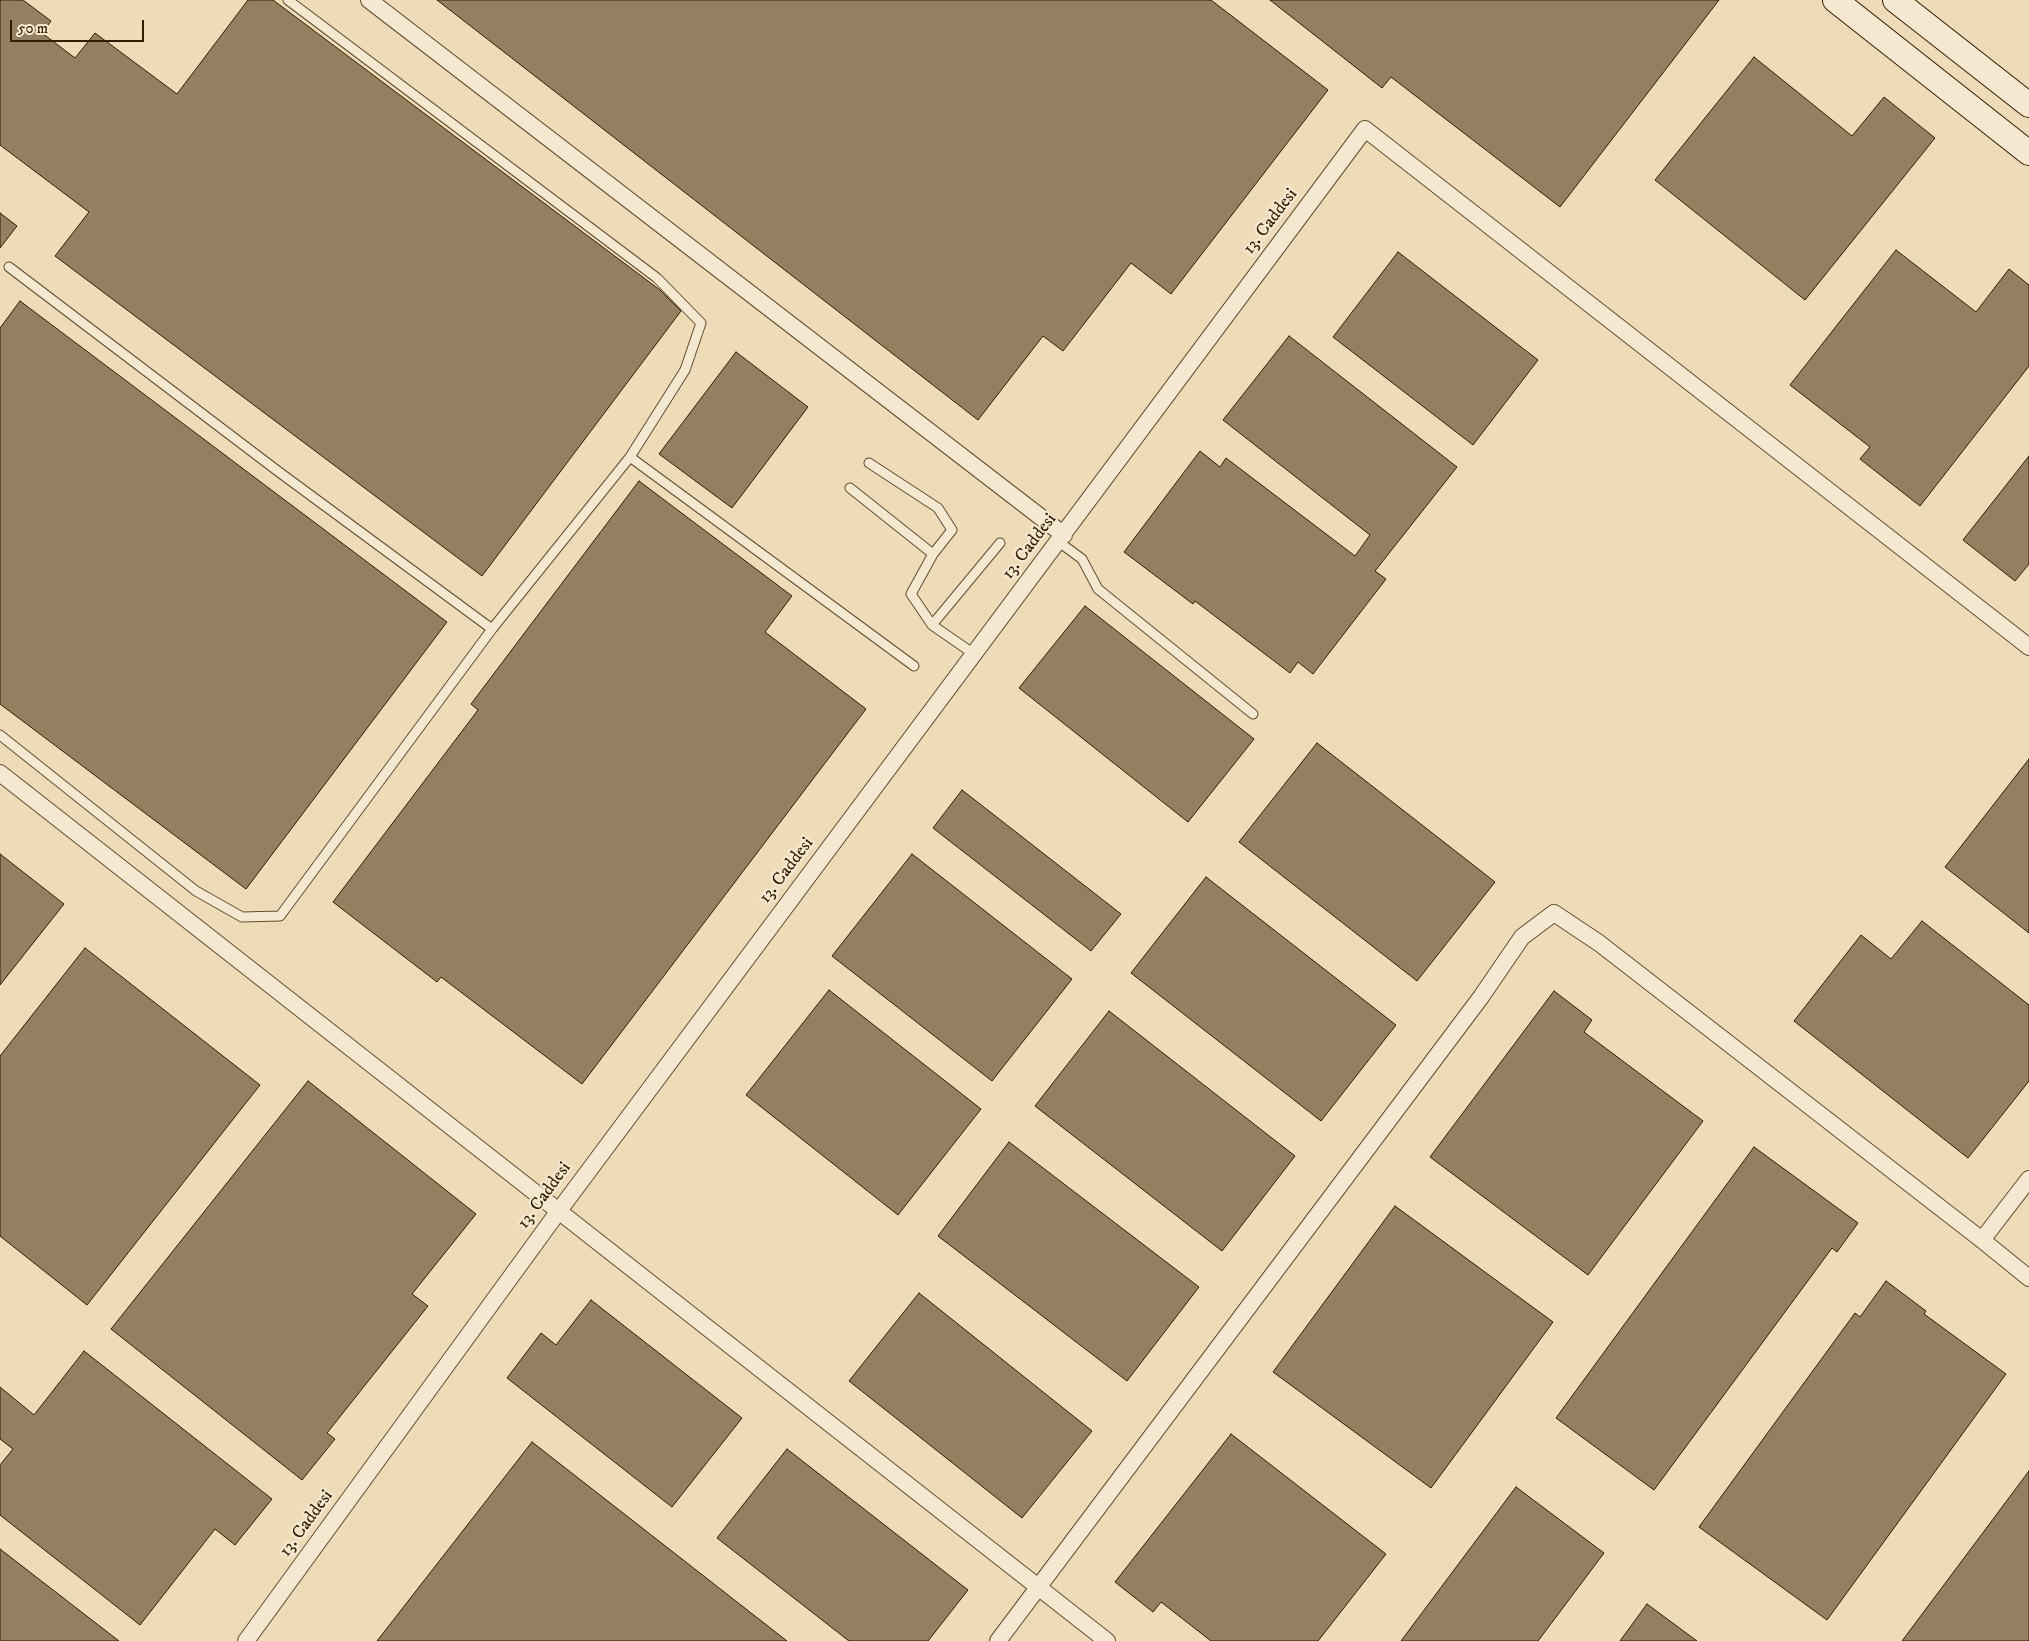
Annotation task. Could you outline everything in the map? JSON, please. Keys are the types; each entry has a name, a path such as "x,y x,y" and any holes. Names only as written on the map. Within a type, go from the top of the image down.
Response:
{"street":[{"path":"369,0 1061,538"},
{"path":"1835,0 2029,153"},
{"path":"1895,0 2029,105"},
{"name":"13. Caddesi","path":"246,1641 558,1212 1365,129 2029,647"},
{"path":"0,773 1107,1641"},
{"path":"998,1641 1481,997 1522,937 1554,913 1599,943 2029,1278"},
{"path":"1982,1240 2029,1180"}],"lane":[{"path":"0,735 196,891 242,917 280,916 492,629 630,457 685,370 700,323 657,278 288,0"},
{"path":"9,267 279,472 492,629"},
{"path":"630,457 914,666"},
{"path":"869,463 938,508 952,530 933,554 910,594 932,625 974,654"},
{"path":"850,488 933,554"},
{"path":"1061,538 1082,559 1098,588 1253,714"},
{"path":"932,625 1000,543"}],"building":[{"path":"0,0 23,0 51,21 42,33 75,58 95,33 177,94 248,0 273,0 660,290 681,311 482,576 55,256 89,212 0,145"},
{"path":"437,0 1211,0 1328,90 1171,294 1131,263 1063,351 1043,336 978,420"},
{"path":"1270,0 1719,0 1560,207 1391,77 1382,88"},
{"path":"1754,57 1852,136 1884,97 1935,138 1805,300 1655,180"},
{"path":"0,213 17,226 0,248"},
{"path":"1896,250 1976,312 2009,269 2029,285 2029,366 1920,506 1860,459 1870,447 1790,385"},
{"path":"1398,252 1538,360 1473,445 1333,337"},
{"path":"20,301 447,622 246,889 0,704 0,328"},
{"path":"1289,336 1457,467 1375,571 1386,579 1313,674 1298,662 1290,673 1195,601 1193,604 1124,552 1200,451 1220,467 1226,458 1355,556 1370,535 1223,420"},
{"path":"736,352 808,407 732,508 659,454"},
{"path":"2029,456 2029,564 2015,581 1963,540"},
{"path":"639,481 792,596 765,632 866,709 582,1084 441,977 437,982 333,902 478,710 471,704"},
{"path":"1085,606 1254,739 1188,822 1019,688"},
{"path":"1317,743 1495,882 1417,981 1239,842"},
{"path":"2029,759 2029,933 1945,867"},
{"path":"962,790 1121,914 1091,951 933,828"},
{"path":"0,854 64,904 0,985"},
{"path":"912,854 1072,979 992,1081 832,956"},
{"path":"1206,877 1396,1025 1321,1121 1131,973"},
{"path":"1922,921 2029,1005 2029,1081 1968,1158 1794,1021 1861,935 1891,959"},
{"path":"85,948 260,1085 87,1305 0,1236 0,1056"},
{"path":"829,990 981,1109 898,1215 746,1095"},
{"path":"1554,991 1592,1020 1584,1032 1703,1121 1588,1275 1430,1157"},
{"path":"1109,1011 1295,1156 1222,1251 1035,1106"},
{"path":"308,1081 476,1214 412,1294 428,1306 327,1433 335,1439 302,1480 111,1329"},
{"path":"1009,1142 1199,1287 1127,1381 938,1236"},
{"path":"1754,1147 1858,1223 1837,1252 1832,1248 1654,1490 1556,1418"},
{"path":"1395,1206 1553,1322 1431,1488 1273,1372"},
{"path":"1886,1281 1926,1311 1924,1314 2006,1374 1827,1620 1699,1527 1855,1313 1860,1317"},
{"path":"919,1293 1092,1431 1022,1518 849,1381"},
{"path":"591,1300 742,1418 672,1507 507,1378 541,1333 556,1345"},
{"path":"84,1351 272,1499 235,1545 215,1529 140,1625 0,1515 0,1465 13,1449 0,1439 0,1387 34,1415"},
{"path":"1231,1434 1386,1554 1318,1641 1211,1641 1161,1602 1153,1612 1115,1582"},
{"path":"532,1442 787,1641 377,1641"},
{"path":"787,1449 968,1590 928,1641 849,1641 717,1538"},
{"path":"2029,1471 2029,1641 1902,1641"},
{"path":"1516,1487 1604,1553 1538,1641 1401,1641"},
{"path":"0,1549 119,1641 0,1641"},
{"path":"1647,1604 1697,1641 1620,1641"}]}
